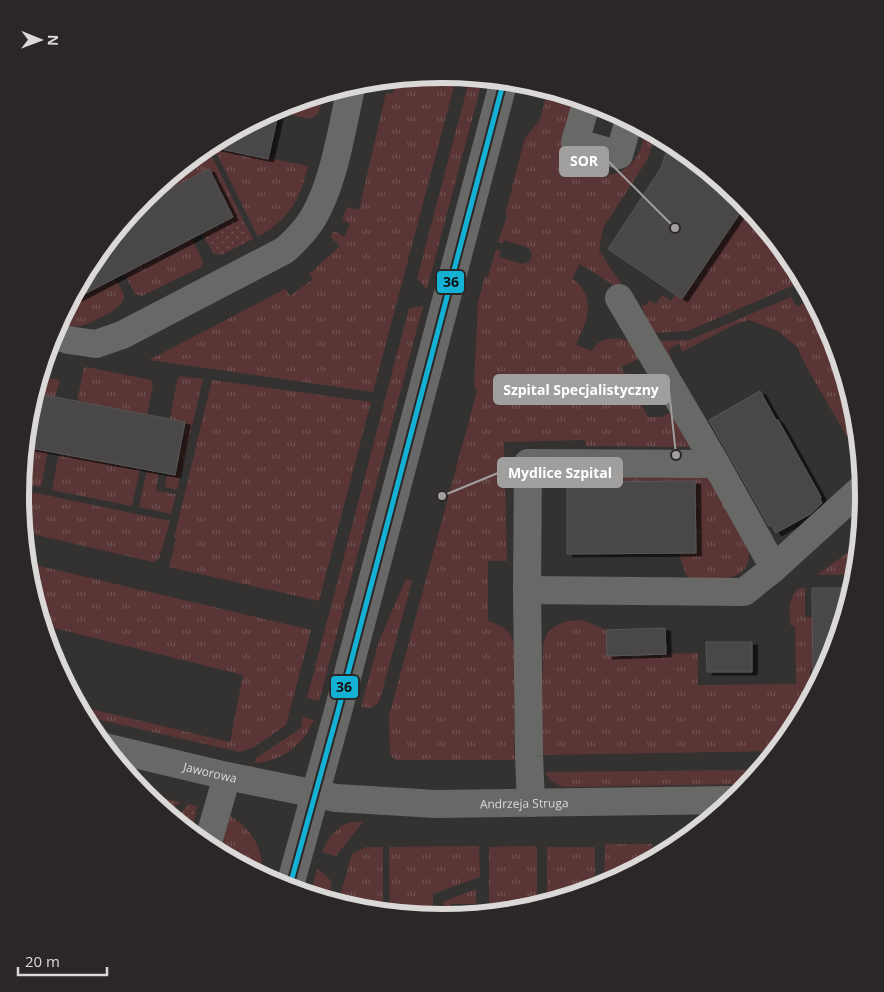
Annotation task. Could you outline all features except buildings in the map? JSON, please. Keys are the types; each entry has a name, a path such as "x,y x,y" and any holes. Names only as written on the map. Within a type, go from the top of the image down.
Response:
{"street":[{"path":"291,881 316,795 502,87"},
{"path":"60,337 96,344 122,335 285,250 300,236 313,219 324,196 332,172 350,94"},
{"path":"585,109 575,142 618,155 627,126"},
{"path":"619,298 774,568"},
{"path":"531,803 527,590 528,463 716,464"},
{"path":"527,590 744,592 774,568 855,494"},
{"name":"Jaworowa","path":"115,749 316,795"},
{"path":"209,838 227,776"},
{"name":"Andrzeja Struga","path":"316,795 408,803 721,800"}],"green space":[{"path":"455,83 373,392 149,360 285,289 290,296 313,279 309,274 340,246 330,237 334,231 344,237 350,224 342,220 347,207 359,210 386,93 393,94 395,86"},
{"path":"468,84 481,85 427,289 417,279"},
{"path":"546,96 575,105 572,153 586,167 602,174 620,172 628,167 637,156 644,135 654,141 647,160 603,228 599,251 628,294 580,264 572,278 585,293 588,301 588,310 584,327 576,345 592,351 595,346 604,340 623,339 634,345 643,357 621,367 648,417 661,417 674,411 692,447 585,446 585,440 504,442 507,561 488,561 488,621 507,630 512,637 515,649 514,755 518,756 515,760 395,760 390,754 389,716 477,391 474,386 478,302 485,276 488,277 496,249 501,251 499,257 523,264 530,261 532,254 529,248 504,240 503,243 498,242 507,216 505,215 525,138 540,120"},
{"path":"322,101 318,114 310,119 285,114"},
{"path":"219,148 308,166 301,190 286,216 258,237 214,151"},
{"path":"205,157 213,158 240,214 233,217 209,169 174,187 172,183 190,168"},
{"path":"741,212 770,244 797,284 688,331 651,333 642,305 647,305 649,300 656,304 662,295 671,301 675,294 682,298"},
{"path":"240,214 253,239 221,255 214,254 202,234"},
{"path":"192,239 203,261 201,267 142,296 135,294 124,274"},
{"path":"115,279 124,295 123,301 114,310 100,318 87,324 65,326 80,297"},
{"path":"791,297 797,307 807,301 824,338 833,363 841,389 852,446 807,368 797,347 778,331 749,320 733,325 682,352 679,343 668,350 677,375 657,341 689,340"},
{"path":"423,306 319,701 307,698 409,308"},
{"path":"84,368 151,380 153,384 147,415 77,401"},
{"path":"179,376 203,379 177,490 165,487 167,474 175,475 185,423 170,419"},
{"path":"47,377 60,380 55,397 42,394"},
{"path":"212,380 371,402 319,601 169,567 176,539 174,538"},
{"path":"32,448 48,451 41,487 29,485"},
{"path":"59,453 140,469 132,506 52,490"},
{"path":"147,470 159,473 156,491 176,494 171,514 139,507"},
{"path":"605,474 711,476 749,548 745,569 738,574 720,579 689,578 686,575 679,553 695,553 605,482"},
{"path":"29,492 170,521 159,559 153,562 31,534"},
{"path":"852,549 848,574 817,575"},
{"path":"35,565 311,630 286,725 254,747 240,752 93,718 87,708 230,742 243,675 50,627"},
{"path":"406,579 412,581 380,699 371,708 361,707 379,641"},
{"path":"800,588 805,588 805,617 812,617 813,668 810,670 811,684 786,726 767,751 541,755 543,647 545,638 551,629 568,621 582,620 666,654 698,653 698,685 796,684 795,626 790,625 790,609 791,599"},
{"path":"303,717 314,720 298,744 274,759 255,763 256,758 301,728"},
{"path":"751,770 738,784 565,787 553,782 545,772"},
{"path":"160,797 180,802 173,809"},
{"path":"189,804 197,806 193,826 179,815"},
{"path":"230,816 244,826 255,841 261,857 262,868 235,854 217,843"},
{"path":"350,822 363,822 336,856 322,852 333,834 340,827"},
{"path":"605,844 652,844 652,852 604,876"},
{"path":"479,846 480,877 433,894 433,909 390,906 389,847"},
{"path":"537,846 537,898 507,904 489,904 489,847"},
{"path":"366,847 383,847 383,905 340,896 352,854"},
{"path":"547,847 595,847 595,880 547,895"},
{"path":"317,869 332,882 329,893 312,888"},
{"path":"476,889 476,904 450,904 450,909 443,909 443,902"}],"transit line":[{"name":"36","path":"291,881 337,715 502,87"}],"place":[{"name":"SOR","path":"675,228"},
{"name":"Szpital Specjalistyczny","path":"676,455"},
{"name":"Mydlice Szpital","path":"442,496"}]}
